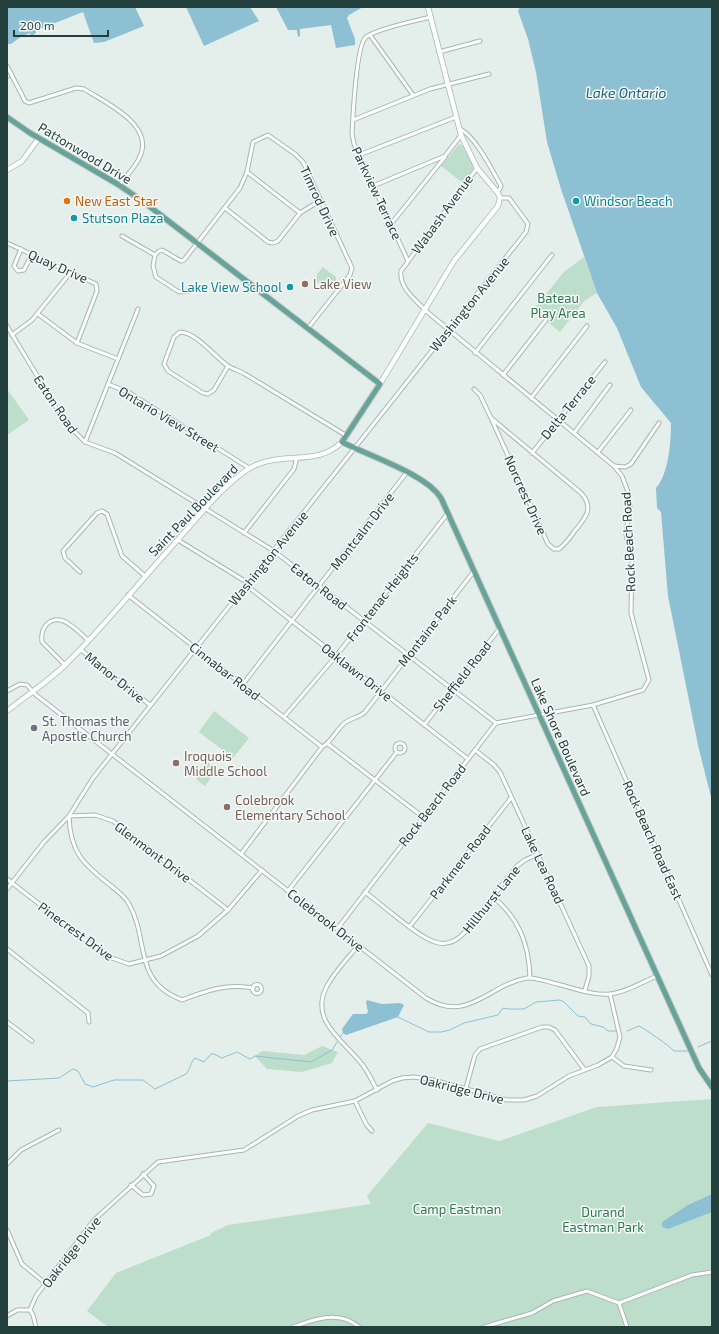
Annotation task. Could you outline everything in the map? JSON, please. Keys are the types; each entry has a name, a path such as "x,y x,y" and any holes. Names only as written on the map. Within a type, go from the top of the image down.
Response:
{"main road":[{"name":"Pattonwood Drive","path":"7,117 39,138 119,185 198,242 380,384"},
{"name":"Saint Paul Boulevard","path":"342,442 347,437 380,384"},
{"name":"Lake Shore Boulevard","path":"342,442 354,449 407,472 433,487 441,498 656,976 699,1068 712,1087"}],"street":[{"path":"428,7 461,135 477,168 499,195"},
{"path":"413,95 370,35 431,17"},
{"name":"Parkview Terrace","path":"370,35 364,39 360,47 352,136 373,186 408,261"},
{"path":"439,52 480,41"},
{"path":"7,66 25,101 30,103 76,88 84,89 131,120 140,133 142,149 136,164 119,185"},
{"path":"353,120 413,95 447,84 489,74"},
{"path":"359,154 456,117"},
{"path":"460,129 470,137 490,166 501,186 499,195"},
{"name":"Timrod Drive","path":"155,255 162,250 183,261 240,188 247,172 252,143 255,140 268,135 301,160 331,220 333,230 352,270 308,328"},
{"path":"391,224 461,135"},
{"path":"7,170 22,161 39,138"},
{"path":"373,186 445,156"},
{"name":"Wabash Avenue","path":"408,261 477,168"},
{"path":"247,172 300,214"},
{"name":"Washington Avenue","path":"7,889 44,842 69,816 89,783 528,228 509,198 499,195"},
{"name":"Saint Paul Boulevard","path":"380,384 426,311 454,261 498,206 499,195"},
{"path":"224,208 268,242 273,243 278,241 300,214 321,200"},
{"path":"122,236 155,255 153,270 156,277 179,292 188,292"},
{"name":"Quay Drive","path":"7,243 94,282 97,289 77,343"},
{"path":"21,249 14,263 14,268 18,271 24,270 32,254"},
{"path":"475,352 552,255"},
{"path":"408,261 401,271 400,277 404,288 426,311"},
{"path":"12,335 29,324 71,272"},
{"path":"85,442 138,309"},
{"name":"Rock Beach Road","path":"337,930 496,723 593,705 643,690 648,686 649,680 631,612 632,562 626,534 630,506 628,492 622,476 614,466 598,452 426,311"},
{"path":"38,314 77,343 118,359"},
{"path":"503,375 546,320"},
{"name":"Eaton Road","path":"7,326 66,422 85,442 115,452 274,551 496,723"},
{"path":"531,398 587,326"},
{"path":"228,366 214,390 208,394 203,393 168,371 164,364 174,337 177,333 182,332 204,346 228,366 245,374 347,437"},
{"name":"Delta Terrace","path":"532,452 605,362"},
{"name":"Ontario View Street","path":"108,384 130,393 249,468"},
{"path":"574,433 610,385"},
{"name":"Norcrest Drive","path":"474,389 480,395 490,418 547,542 552,548 559,549 587,516 589,509 587,501 581,493 490,418"},
{"path":"598,452 631,410"},
{"path":"614,466 625,467 631,464 659,423"},
{"name":"Saint Paul Boulevard","path":"7,711 65,665 235,479 249,468 271,459 320,456 332,451 342,442"},
{"path":"244,533 294,469 297,457"},
{"name":"Montcalm Drive","path":"243,684 407,472"},
{"path":"80,572 65,558 63,552 97,513 102,511 107,514 122,556 145,576"},
{"name":"Frontenac Heights","path":"284,717 336,656 448,513"},
{"name":"Oaklawn Drive","path":"178,540 247,584 380,691 468,759"},
{"name":"Montaine Park","path":"328,744 346,723 363,714 474,571"},
{"name":"Cinnabar Road","path":"128,595 322,747"},
{"path":"65,665 42,642 42,633 46,625 56,620 65,621 88,640"},
{"name":"Sheffield Road","path":"424,725 500,628"},
{"name":"Manor Drive","path":"80,649 150,706"},
{"name":"Colebrook Drive","path":"7,691 23,683 27,684 32,692 426,998 444,1007 460,1008 469,1005 510,983 530,978 610,994"},
{"name":"Rock Beach Road East","path":"593,705 712,975"},
{"path":"242,854 322,747 328,744 423,817"},
{"name":"Lake Lea Road","path":"475,750 496,767 538,854 588,966 589,976 585,990"},
{"path":"288,891 396,752"},
{"name":"Parkmere Road","path":"410,926 510,798"},
{"name":"Glenmont Drive","path":"69,816 95,815 113,821 228,910"},
{"path":"69,816 72,842 80,858 90,870 121,895 129,904 145,962 151,976 160,988 170,996 182,1000 218,988 239,986 252,988"},
{"name":"Hillhurst Lane","path":"365,892 424,937 435,942 453,942 465,932 517,866 525,860 538,854"},
{"name":"Pinecrest Drive","path":"7,879 106,956 129,964 145,962 188,943 210,927 228,910 262,870"},
{"path":"493,897 511,915 521,931 528,950 530,978"},
{"path":"358,946 327,987 322,1009 326,1023 361,1062 377,1090"},
{"path":"7,949 88,1013 89,1022"},
{"path":"651,1070 624,1066 612,1057 617,1048 620,1037 610,994 656,976"},
{"path":"7,1022 32,1041"},
{"path":"7,1027 13,1026"},
{"path":"466,1088 475,1056 480,1049 542,1027 549,1027 555,1030 584,1069"},
{"name":"Oakridge Drive","path":"30,1310 34,1300 45,1283 94,1220 154,1164 161,1161 244,1150 302,1114 355,1101 397,1079 414,1077 466,1088 507,1100 524,1100 537,1096 569,1076 584,1069 598,1065 612,1057"},
{"path":"355,1101 366,1124 372,1132"},
{"path":"7,1164 21,1150 59,1130"},
{"path":"131,1185 143,1195 151,1194 154,1186 143,1174"},
{"path":"7,1230 22,1264 45,1283"},
{"path":"484,1327 532,1313 553,1301 586,1291 619,1303 692,1275 712,1272"},
{"path":"619,1303 627,1327"},
{"path":"7,1316 22,1308 30,1310 36,1327"},
{"path":"293,1327 315,1319 330,1316 342,1318 360,1327"}],"green space":[{"path":"459,144 462,145 474,167 463,183 441,166"},
{"name":"Bateau Play Area","path":"584,257 597,293 585,300 560,332 533,310 564,272"},
{"path":"323,267 336,277 336,280 326,291 316,281 317,274"},
{"path":"7,389 29,420 7,435"},
{"path":"214,711 249,738 233,758 199,732"},
{"path":"206,761 214,767 211,771 214,773 205,786 197,780 196,776"},
{"path":"322,1046 338,1052 332,1063 302,1072 267,1069 255,1056 262,1051 304,1055"},
{"name":"Durand Eastman Park","path":"712,1099 712,1327 108,1327 87,1311 116,1273 211,1235 211,1233 228,1225 371,1204 367,1196 428,1123 499,1141 597,1107"}],"water":[{"path":"7,7 135,7 144,26 104,42 94,43 83,12 50,25 52,30 50,31 47,25 40,30 36,30 36,33 31,36 30,33 22,36 11,44 7,44"},
{"path":"186,7 250,7 259,21 204,46"},
{"path":"276,7 363,7 349,15 347,18 355,39 355,45 336,48 331,25 300,29 300,36 298,37 297,30 288,30"},
{"name":"Lake Ontario","path":"520,7 712,7 712,801 698,745 668,596 661,512 657,508 656,488 664,474 666,466 670,448 671,423 641,387 617,328 597,293 561,189 547,142 536,72 528,39 518,11"},
{"path":"367,1000 382,1004 400,1003 404,1005 398,1017 346,1035 343,1033 342,1029 353,1014 366,1014 368,1012"},
{"path":"712,1194 712,1212 668,1229 662,1227 662,1222 688,1205"}],"waterway":[{"path":"398,1017 429,1032 441,1032 450,1030 464,1023 498,1015 503,1008 524,1009 536,1002 560,1000 578,1016 585,1017 591,1024 603,1027 608,1031 617,1031"},
{"path":"627,1031 639,1026 668,1045 674,1051 688,1051"},
{"path":"340,1037 343,1033"},
{"path":"698,1047 712,1041"},
{"path":"7,1081 59,1078 73,1069 78,1071 85,1084 93,1087 114,1080 143,1080 155,1089 186,1074 195,1058 204,1062 211,1054 222,1058 237,1052 250,1059 255,1056 311,1062 332,1050 337,1042"}],"place":[{"name":"New East Star","path":"67,201"},
{"name":"Windsor Beach","path":"576,201"},
{"name":"Stutson Plaza","path":"74,218"},
{"name":"Lake View","path":"305,284"},
{"name":"Lake View School","path":"290,287"},
{"name":"St. Thomas the Apostle Church","path":"34,728"},
{"name":"Iroquois Middle School","path":"176,763"},
{"name":"Colebrook Elementary School","path":"227,807"}],"park label":[{"name":"Camp Eastman","path":"457,1209"}]}
